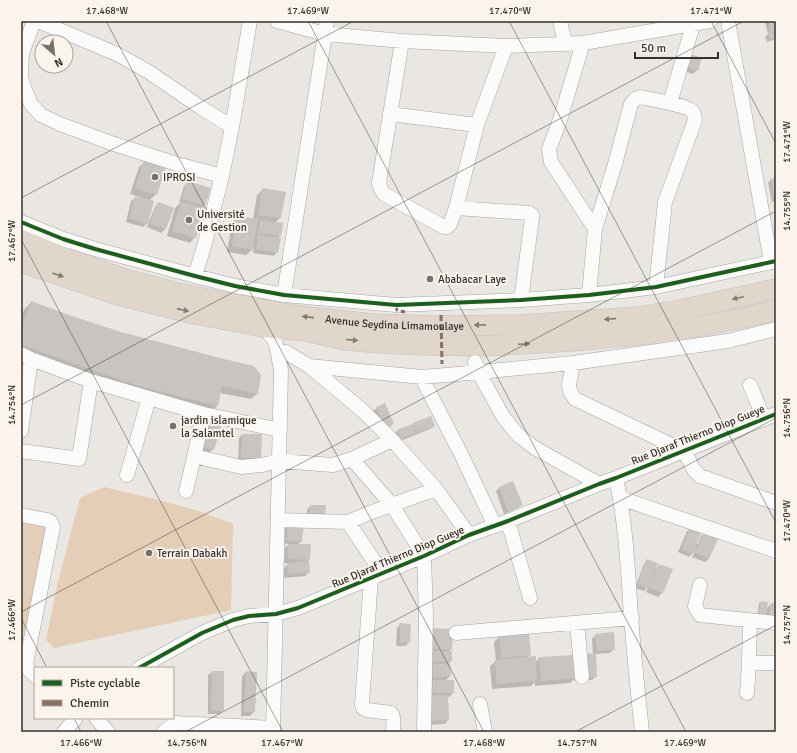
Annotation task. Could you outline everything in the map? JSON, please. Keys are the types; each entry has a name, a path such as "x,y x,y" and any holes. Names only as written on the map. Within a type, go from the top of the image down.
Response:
{"highway":[{"name":"Avenue Seydina Limamoulaye","path":"21,240 70,260 128,280 174,292 293,315 374,324 435,326 520,325 636,317 680,310 776,289"},
{"name":"Avenue Seydina Limamoulaye","path":"21,262 115,294 191,312 263,327 305,331 345,340 379,343 487,346 573,341 658,333 707,325 776,310"}],"street":[{"path":"21,74 22,53 34,21"},
{"path":"38,21 117,54 149,72 232,127"},
{"path":"195,276 222,176 250,21"},
{"path":"278,21 326,27 402,41 506,46 583,43 710,21"},
{"path":"560,21 565,44"},
{"path":"21,222 63,239 235,286 284,295 396,305 521,300 589,295 656,287 774,261 728,21"},
{"path":"670,104 694,24"},
{"path":"284,295 326,27"},
{"path":"402,41 379,182 384,194 447,227 450,224 456,208 477,125 506,46"},
{"path":"583,43 560,120 549,149 551,162 595,229"},
{"path":"21,78 30,104 41,115 111,144 222,176"},
{"path":"589,295 595,229 615,164 631,104 635,99 640,97 691,110 694,114 694,120 665,202 656,287"},
{"path":"390,114 477,125"},
{"path":"456,208 531,214 532,218 521,300"},
{"path":"177,726 273,730 281,370 276,344 273,338 263,327"},
{"path":"309,366 422,377 477,367 573,363 728,341 776,329"},
{"path":"281,370 286,352 295,340 305,331"},
{"path":"286,352 309,366 363,411 392,440 436,489 469,535"},
{"path":"21,431 26,357 91,381 204,414 280,430"},
{"path":"573,363 569,385 570,391 576,399 684,451 694,470 700,476 776,503"},
{"path":"477,367 504,418 518,435 535,448 599,484"},
{"path":"422,377 461,454 501,524 530,598"},
{"path":"21,451 79,459 91,381"},
{"path":"750,385 770,416"},
{"path":"127,475 149,398"},
{"path":"186,491 204,414"},
{"name":"Rue Djaraf Thierno Diop Gueye","path":"141,667 202,633 233,620 249,616 276,614 298,608 424,556 469,535 501,524 770,416"},
{"path":"194,456 241,467 262,465 279,461 333,465 352,459 392,440"},
{"path":"352,459 392,505 424,556 426,616 424,732"},
{"path":"616,478 627,553 642,732"},
{"path":"278,520 348,522 436,489"},
{"path":"620,498 776,551"},
{"path":"21,516 47,520 51,522 53,527 26,664 27,668 34,675"},
{"path":"348,522 377,576 362,704 363,708 367,710 391,713 394,720 393,732"},
{"path":"700,585 695,606 700,615 776,623"},
{"path":"456,633 632,618"},
{"path":"747,693 750,621"},
{"path":"577,623 582,677"},
{"path":"749,664 776,663"},
{"path":"480,704 485,732"},
{"path":"64,732 75,719"},
{"path":"97,719 108,732"}],"shaded area":[{"name":"Terrain Dabakh","path":"104,487 184,507 233,523 231,610 54,648 46,640 58,582 80,498"},
{"path":"21,523 48,527 21,648"}],"building":[{"path":"769,21 776,21 776,37 770,39 768,33 771,31"},
{"path":"690,54 702,58 698,71 686,67"},
{"path":"144,160 166,167 157,195 135,188"},
{"path":"776,177 776,198 775,198 771,179"},
{"path":"187,181 211,188 205,206 182,199"},
{"path":"262,188 286,192 281,218 258,215"},
{"path":"135,196 154,201 148,224 129,218"},
{"path":"158,202 174,208 166,229 150,224"},
{"name":"Université de Gestion","path":"181,202 205,208 196,238 172,231"},
{"path":"237,216 258,219 253,250 232,246"},
{"path":"260,220 283,223 281,236 258,233"},
{"path":"258,235 281,238 278,253 256,249"},
{"path":"31,301 121,332 254,366 261,375 258,394 222,386 218,406 139,386 21,345 21,328"},
{"path":"385,403 394,424 386,428 376,407"},
{"path":"431,416 435,426 417,433 413,423"},
{"path":"206,418 222,424 214,450 198,445"},
{"path":"412,424 416,433 401,439 397,430"},
{"path":"242,434 262,434 261,458 241,458"},
{"path":"513,481 523,505 508,511 499,487"},
{"path":"310,505 326,505 325,518 309,518"},
{"path":"288,524 304,525 302,542 286,540"},
{"path":"691,526 702,531 693,554 681,549"},
{"path":"705,531 719,537 709,559 695,553"},
{"path":"288,544 311,544 310,560 288,559"},
{"path":"647,559 658,563 649,588 638,584"},
{"path":"309,561 310,573 288,574 287,563"},
{"path":"659,564 673,569 663,593 649,588"},
{"path":"761,601 768,602 766,617 758,616"},
{"path":"771,603 776,603 776,618 769,617"},
{"path":"400,623 411,624 410,643 400,642"},
{"path":"428,628 453,629 452,650 427,648"},
{"path":"614,632 615,650 597,651 595,634"},
{"path":"529,633 531,655 501,658 499,635"},
{"path":"429,651 452,651 452,661 429,662"},
{"path":"596,653 597,677 585,677 584,654"},
{"path":"575,655 577,678 541,681 539,657"},
{"path":"536,656 537,681 497,684 495,660"},
{"path":"450,663 451,676 429,678 428,665"},
{"path":"212,671 224,671 224,711 211,711"},
{"path":"246,671 257,672 255,712 244,712"},
{"path":"429,680 454,680 454,693 429,693"},
{"path":"448,695 449,720 429,721 428,696"}],"marked path":[{"path":"396,305 397,310 405,312"},
{"path":"441,315 442,364"}],"cycle path":[{"path":"21,222 63,239 95,249 235,286 284,295 396,305 521,300 589,295 656,287 776,261"},
{"path":"141,667 202,633 233,620 249,616 276,614 298,608 424,556 469,535 508,521 776,414"}],"place":[{"name":"IPROSI","path":"155,177"},
{"name":"Université de Gestion","path":"189,220"},
{"name":"Ababacar Laye","path":"430,279"},
{"name":"jardin islamique la Salamtel","path":"173,426"},
{"name":"Terrain Dabakh","path":"149,553"}]}
